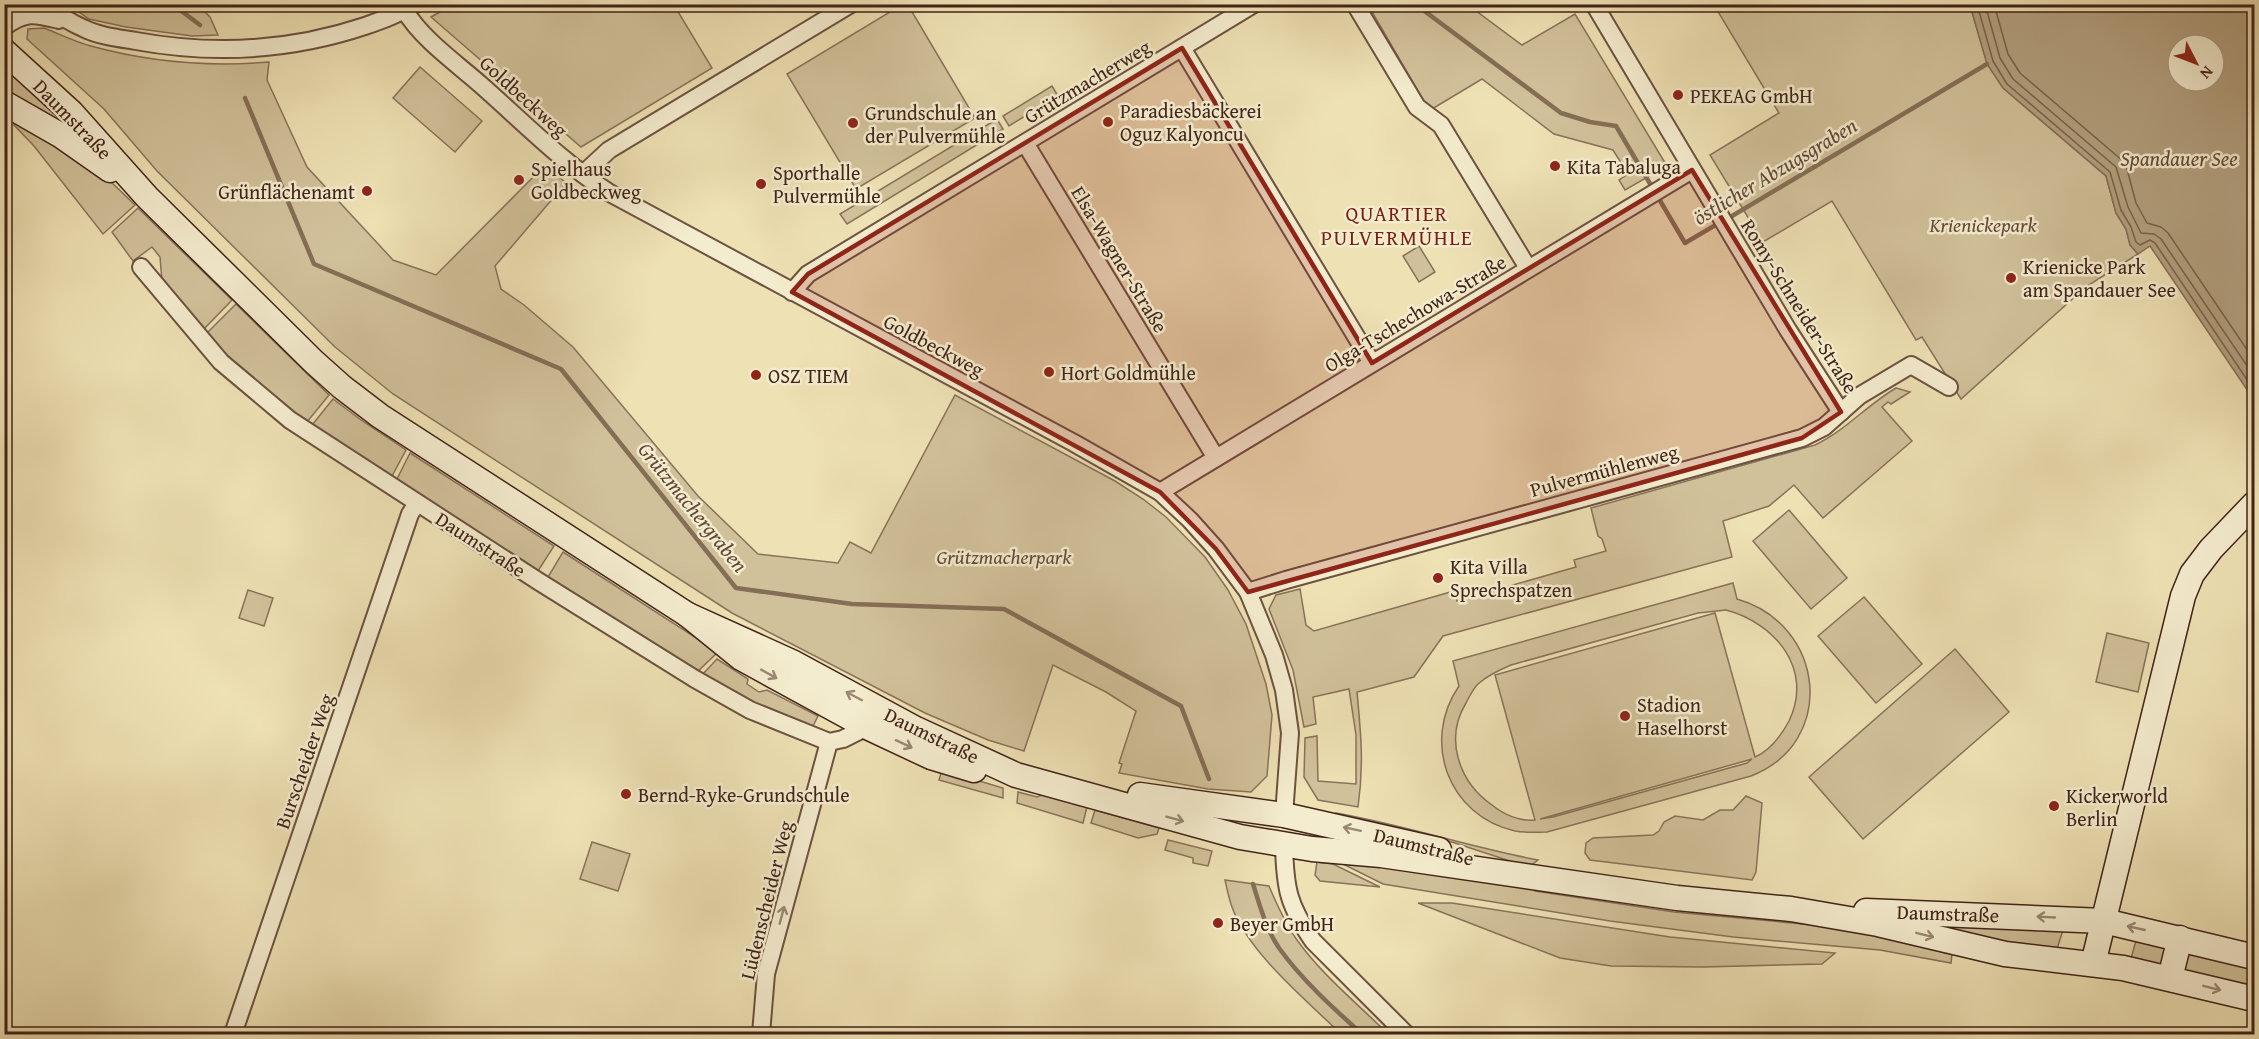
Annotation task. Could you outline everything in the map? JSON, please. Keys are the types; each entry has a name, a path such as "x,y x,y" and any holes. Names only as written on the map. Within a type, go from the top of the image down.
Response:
{"main road":[{"name":"Daumstraße","path":"4,51 71,112 140,189 314,362 380,416 688,615 741,658 867,727 931,757 977,771 1016,775 1240,837 1284,845 1381,855 1677,898 1791,909 1878,924 2005,954 2093,964 2170,978 2254,999"},
{"name":"Daumstraße","path":"4,102 60,135 140,189"},
{"path":"2093,964 2176,621 2187,585 2192,574 2211,549 2254,504"},
{"name":"Daumstraße","path":"688,615 794,663 916,729 1016,775"},
{"name":"Daumstraße","path":"1058,786 1110,790 1284,815 1391,838 1563,881"},
{"path":"1284,815 1284,845"},
{"name":"Daumstraße","path":"1791,909 1932,912 2104,921 2254,957"},
{"path":"2170,978 2180,939"}],"street":[{"path":"44,4 72,24"},
{"path":"583,174 609,150 851,4"},
{"name":"Grützmacherweg","path":"792,292 808,273 1254,4"},
{"path":"1355,4 1417,107 1441,125 1528,268"},
{"name":"Romy-Schneider-Straße","path":"1594,4 1788,330 1841,412"},
{"path":"4,27 20,16 28,14 72,24 105,36 162,46 204,50 248,50 302,43 337,35 410,8"},
{"name":"Goldbeckweg","path":"410,8 414,25 583,174 608,192 1074,443 1160,492 1216,549 1248,592 1269,639 1284,690 1290,733 1284,815"},
{"path":"1182,48 1372,363"},
{"name":"Elsa-Wagner-Straße","path":"1025,143 1216,458"},
{"name":"Olga-Tschechowa-Straße","path":"1160,492 1692,170"},
{"name":"Daumstraße","path":"141,267 199,338 236,377 290,420 538,581 695,679 750,710 829,742 843,739 867,727"},
{"name":"Pulvermühlenweg","path":"1248,592 1802,438 1824,427 1859,396 1911,365 1949,387"},
{"name":"Burscheider Weg","path":"233,1035 410,514 417,503"},
{"name":"Lüdenscheider Weg","path":"761,1035 766,974 829,742"},
{"path":"1284,845 1290,902 1303,926 1313,940 1406,1035"}],"highlighted area":[{"path":"1182,48 1372,363 1692,170 1841,412 1802,438 1248,592 1216,549 1160,492 792,292 808,274"}],"green space":[{"path":"903,4 908,5 975,118 856,189 787,74"},
{"path":"69,5 198,5 210,17 218,35 192,36 126,27 89,19"},
{"path":"452,5 674,5 712,68 581,147 431,17"},
{"path":"1368,5 1468,5 1522,45 1575,14 1667,166 1625,190 1619,180 1628,174 1613,150 1554,134 1482,79 1432,109 1425,103"},
{"name":"Krienickepark","path":"1714,5 1970,5 1987,63 2003,88 2106,176 2116,213 2126,229 2130,245 2138,254 2087,286 1961,399 1922,337 1916,340 1832,201 1763,242 1710,155 1779,113"},
{"name":"Grützmacherpark","path":"44,28 91,46 135,56 179,62 224,64 269,62 267,80 307,167 393,260 436,275 545,165 566,183 495,266 501,289 524,305 573,347 698,496 758,554 838,563 850,542 871,553 955,395 1115,481 1166,517 1205,557 1228,590 1246,624 1266,684 1272,715 1267,776 1251,792 1208,789 1119,773 1122,764 1119,763 1136,711 1106,692 1053,665 1024,751 988,740 925,713 732,613 393,394 335,347 157,171 104,109 27,39 28,29"},
{"path":"10,66 100,151 5,93 4,70"},
{"path":"420,67 482,121 455,152 393,98"},
{"path":"1052,86 1058,96 1009,126 1003,116"},
{"path":"17,118 107,178 135,205 103,234 34,146 14,125"},
{"path":"997,119 1003,129 847,224 840,214"},
{"path":"138,208 232,300 201,332 162,281 160,257 152,247 133,261 112,232"},
{"path":"1419,246 1435,272 1419,282 1403,256"},
{"path":"236,304 329,395 307,422 249,378 205,335"},
{"path":"1896,388 1910,392 1882,407 1912,441 1823,518 1794,485 1769,506 1723,521 1732,557 1443,636 1414,677 1357,692 1361,736 1358,807 1318,800 1304,777 1305,738 1317,736 1318,781 1356,784 1356,735 1349,689 1313,697 1316,724 1304,727 1293,670 1269,609 1276,595 1300,589 1306,625 1314,631 1454,591 1457,601 1576,567 1574,560 1606,551 1602,539 1598,536 1591,508 1815,445 1836,433"},
{"path":"333,399 406,450 392,476 312,425"},
{"path":"410,453 554,546 538,571 397,479"},
{"path":"1789,510 1847,578 1811,609 1753,541"},
{"path":"563,552 718,652 697,672 548,577"},
{"name":"Stadion Haselhorst","path":"1733,583 1737,599 1766,612 1789,632 1803,657 1810,684 1808,712 1798,738 1779,760 1751,776 1547,832 1519,832 1492,823 1473,810 1458,793 1448,774 1442,752 1442,730 1448,707 1459,686 1453,661","holes":["1726,610 1744,616 1774,637 1793,666 1797,684 1795,702 1789,721 1766,751 1755,757 1715,613 1495,675 1535,820 1518,819 1501,811 1481,795 1463,772 1456,745 1459,717 1476,686 1486,678 1511,665 1698,613","1752,759 1747,763 1540,819"]},
{"path":"248,590 273,598 264,626 239,618"},
{"path":"1864,597 1922,664 1876,703 1818,636"},
{"path":"2107,633 2149,643 2138,692 2096,682"},
{"path":"1955,649 2009,712 1863,839 1809,777"},
{"path":"717,659 748,679 747,684 759,692 767,690 818,716 811,730 766,713 701,676"},
{"path":"942,770 1003,788 1003,798 939,780"},
{"path":"1018,792 1037,797 1047,793 1087,807 1083,823 1017,803"},
{"path":"1746,796 1762,803 1756,872 1752,880 1590,860 1585,853 1586,843 1593,838 1653,835 1659,831 1664,822 1675,816 1703,820 1720,810 1733,810"},
{"path":"1095,810 1159,828 1157,834 1138,838 1091,823"},
{"path":"1336,813 1538,860 1530,866 1519,864 1455,843"},
{"path":"1168,840 1212,851 1208,866 1193,863 1193,858 1165,850"},
{"path":"592,842 630,854 618,891 580,879"},
{"path":"1335,860 1377,862 1510,886 1517,882 1530,886 1535,891 1674,912 1846,928 1952,954 1951,963 1880,950 1733,937 1610,921 1383,884"},
{"path":"1317,862 1333,864 1380,887 1320,881 1315,875"},
{"path":"1225,880 1269,886 1289,927 1307,953 1388,1034 1341,1034 1312,1007 1251,941 1232,907"},
{"path":"1418,903 1452,903 1670,937 1835,953 1822,964 1703,967 1611,966 1560,958"},
{"path":"1899,918 2065,924 2057,949 2020,945"},
{"path":"2137,937 2168,944 2162,969 2130,962"},
{"path":"2184,952 2254,964 2254,991 2180,969"}],"water":[{"name":"Spandauer See","path":"1970,5 2254,5 2254,400 2150,246 2138,254 2130,245 2126,229 2116,213 2106,176 2003,88 1987,64"}],"waterway":[{"name":"Grützmachergraben","path":"172,4 200,25"},
{"name":"östlicher Abzugsgraben","path":"1415,4 1561,113 1590,122 1616,126 1685,243 1719,223"},
{"name":"östlicher Abzugsgraben","path":"1727,219 1987,64"},
{"name":"Grützmachergraben","path":"245,98 314,264 561,369 736,588 852,604 1004,609 1181,706 1209,779"},
{"name":"Grützmachergraben","path":"1253,884 1267,925 1279,948 1329,1004 1362,1034"}],"place":[{"name":"PEKEAG GmbH","path":"1678,95"},
{"name":"Paradiesbäckerei Oguz Kalyoncu","path":"1108,122"},
{"name":"Grundschule an der Pulvermühle","path":"853,123"},
{"name":"Kita Tabaluga","path":"1555,166"},
{"name":"Spielhaus Goldbeckweg","path":"519,180"},
{"name":"Sporthalle Pulvermühle","path":"761,184"},
{"name":"Grünflächenamt","path":"367,191"},
{"name":"Krienicke Park am Spandauer See","path":"2011,278"},
{"name":"Hort Goldmühle","path":"1049,372"},
{"name":"OSZ TIEM","path":"756,375"},
{"name":"Kita Villa Sprechspatzen","path":"1438,578"},
{"name":"Stadion Haselhorst","path":"1625,716"},
{"name":"Bernd-Ryke-Grundschule","path":"626,794"},
{"name":"Kickerworld Berlin","path":"2054,806"},
{"name":"Beyer GmbH","path":"1218,923"}],"district":[{"name":"QUARTIER PULVERMÜHLE","path":"1397,225"}]}
